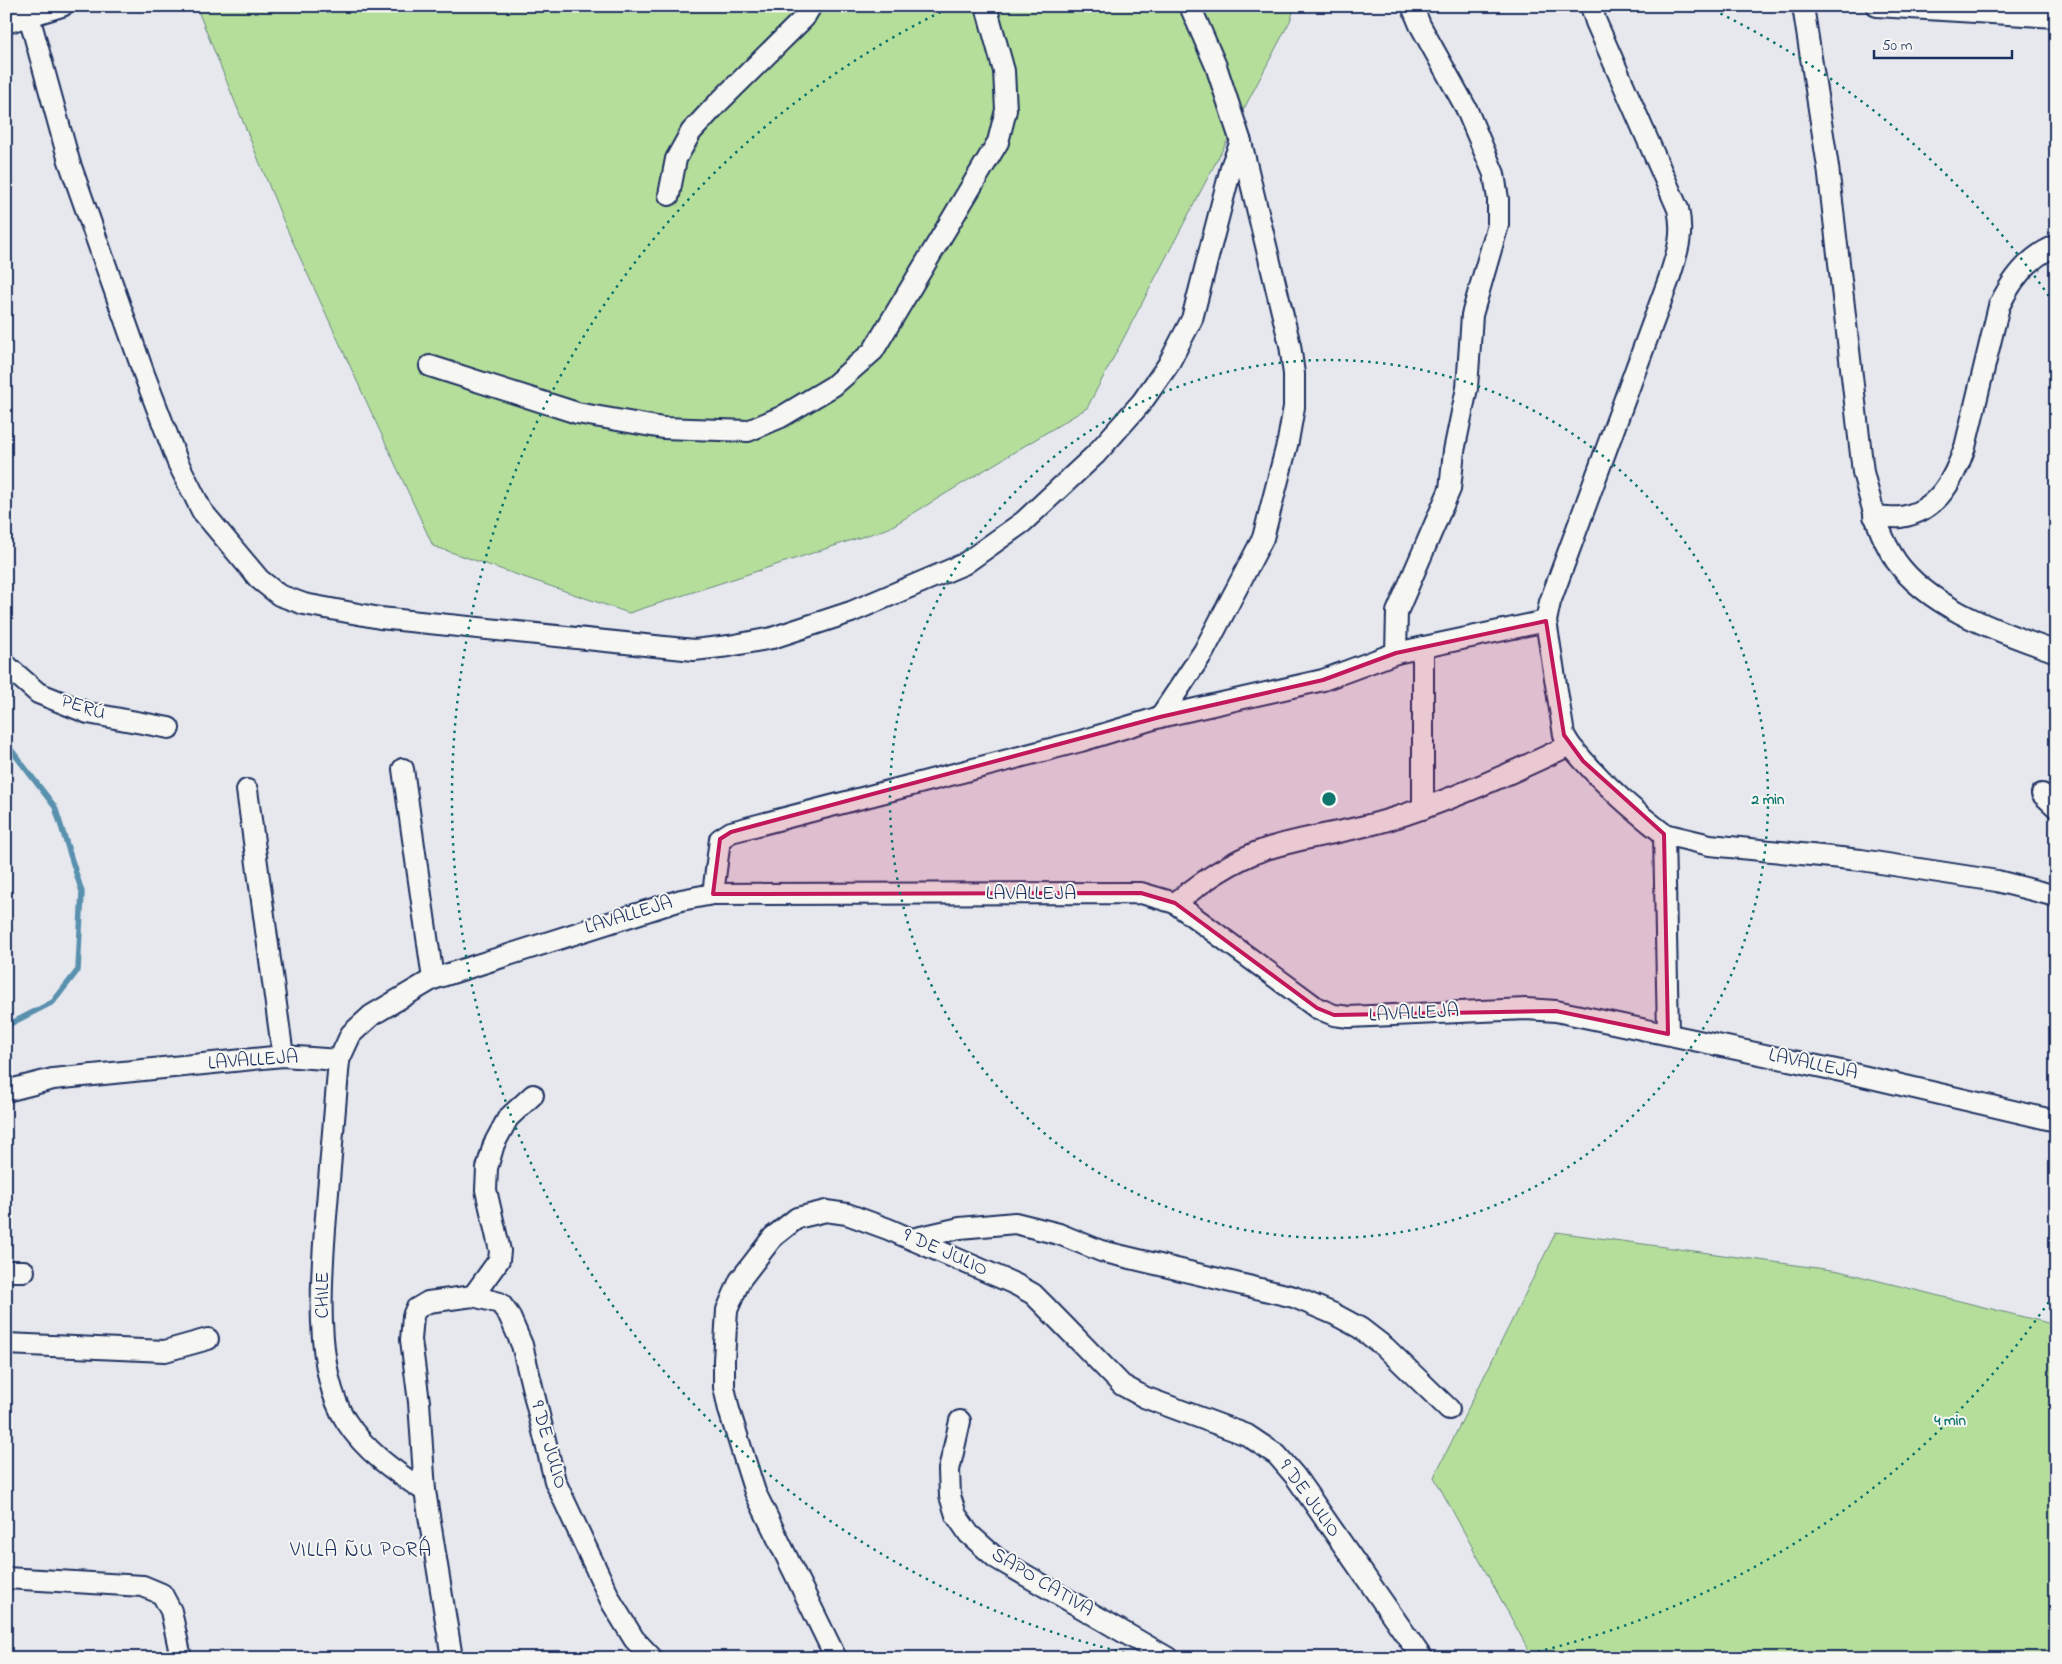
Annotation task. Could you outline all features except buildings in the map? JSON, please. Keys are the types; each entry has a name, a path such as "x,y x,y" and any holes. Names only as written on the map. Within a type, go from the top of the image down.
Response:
{"street":[{"path":"6,22 62,6"},
{"path":"669,195 676,159 691,132 714,106 804,18 811,6"},
{"path":"430,366 578,413 664,428 748,431 781,417 833,386 873,351 998,142 1006,110 1004,71 986,6"},
{"path":"1160,717 1204,651 1263,538 1288,441 1294,407 1294,374 1290,345 1241,142 1216,66 1190,6"},
{"path":"1396,653 1397,612 1450,488 1454,451 1467,388 1472,315 1498,225 1498,199 1494,174 1466,108 1420,25 1412,6"},
{"path":"1591,6 1678,209 1682,227 1680,245 1669,279 1550,602 1546,621 1564,735 1583,761 1648,822 1664,834 1710,845 1861,860 1997,881 2056,896"},
{"path":"1803,6 1828,167 1863,472 1874,516 1896,560 1911,578 1930,594 1979,622 2056,652"},
{"path":"1877,6 2056,17"},
{"path":"29,16 69,161 147,382 178,463 202,512 259,579 279,595 304,604 380,618 466,628 694,650 729,646 772,638 852,612 964,564 1023,522 1095,455 1142,402 1168,365 1192,318 1232,164 1241,142"},
{"path":"1874,516 1901,516 1927,508 1947,488 1958,467 1965,447 1999,306 2009,285 2029,263 2056,246"},
{"path":"713,894 720,839 731,832 1081,741 1160,717 1323,680 1396,653 1546,621"},
{"path":"1423,809 1424,647"},
{"name":"PERÚ","path":"6,665 38,693 88,714 169,728"},
{"path":"1175,903 1234,863 1265,849 1389,820 1423,809 1527,766 1570,745"},
{"path":"403,769 433,979"},
{"path":"247,790 283,1056"},
{"path":"1664,834 1668,1034"},
{"name":"LAVALLEJA","path":"6,1091 53,1079 283,1056 339,1060 351,1034 372,1015 433,979 681,900 713,894 1141,893 1175,903 1318,1008 1334,1016 1349,1017 1526,1009 1556,1011 1841,1071 2056,1121"},
{"name":"CHILE","path":"339,1060 320,1298 326,1358 332,1388 346,1420 370,1450 395,1472 425,1491"},
{"path":"474,1296 498,1260 500,1250 486,1190 487,1168 494,1144 508,1118 533,1095"},
{"name":"9 DE JULIO","path":"836,1658 756,1492 729,1410 724,1387 728,1310 740,1280 773,1237 798,1218 826,1210 847,1214 912,1239 1015,1284 1033,1294 1122,1385 1144,1397 1247,1435 1277,1454 1295,1476 1422,1658"},
{"path":"912,1239 960,1228 1015,1223 1059,1234 1101,1251 1294,1297 1334,1314 1360,1328 1386,1348 1449,1409"},
{"name":"9 DE JULIO","path":"452,1658 425,1491 419,1402 411,1340 413,1316 416,1309 428,1302 474,1296 500,1304 509,1315 522,1345 555,1481 612,1603 634,1639 652,1658"},
{"path":"6,1344 165,1351 208,1339"},
{"name":"SAPO CATIVA","path":"960,1421 949,1470 950,1496 956,1515 969,1534 996,1558 1168,1658"},
{"path":"6,1578 142,1586 162,1594 171,1611 181,1658"}],"highlighted area":[{"path":"1546,621 1564,735 1583,761 1664,834 1668,1034 1556,1011 1334,1015 1317,1008 1175,903 1141,893 713,894 720,839 731,832 1160,717 1323,680 1396,653"}],"green space":[{"path":"196,6 1295,6 1290,21 1087,408 889,528 629,613 433,546 285,225"},
{"path":"1556,1232 1839,1271 2056,1325 2056,1658 1533,1658 1434,1477"}],"waterway":[{"path":"6,743 55,807 82,892 78,970 53,1002 6,1026"}],"district":[{"name":"VILLA ÑU PORÁ","path":"361,1551"}]}
